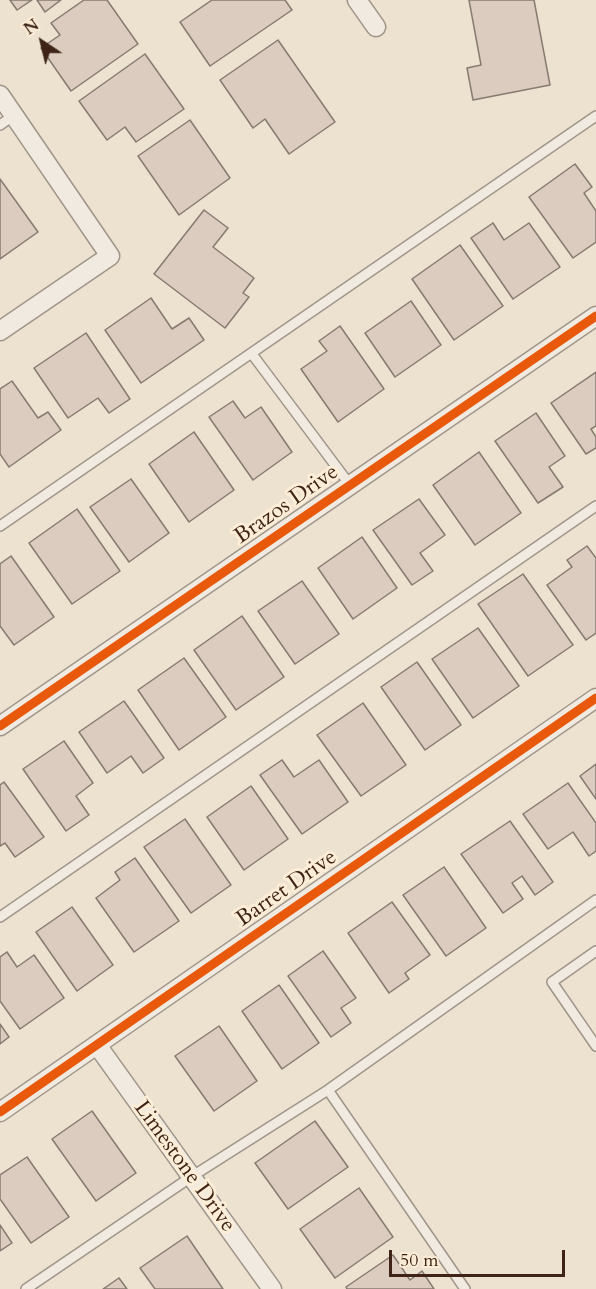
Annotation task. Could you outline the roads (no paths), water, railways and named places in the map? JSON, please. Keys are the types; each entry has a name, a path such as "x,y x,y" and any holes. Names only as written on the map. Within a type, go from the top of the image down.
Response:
{"street":[{"path":"357,0 376,27"},
{"path":"0,94 7,120 110,256 0,331"},
{"name":"Brazos Drive","path":"0,726 596,316"},
{"name":"Barret Drive","path":"0,1112 596,698"},
{"name":"Limestone Drive","path":"97,1045 272,1289"}],"lane":[{"path":"0,526 596,116"},
{"path":"252,354 350,485"},
{"path":"0,917 596,506"},
{"path":"26,1289 191,1177 328,1090 596,900"},
{"path":"596,951 552,982 596,1046"},
{"path":"328,1090 465,1289"}]}
